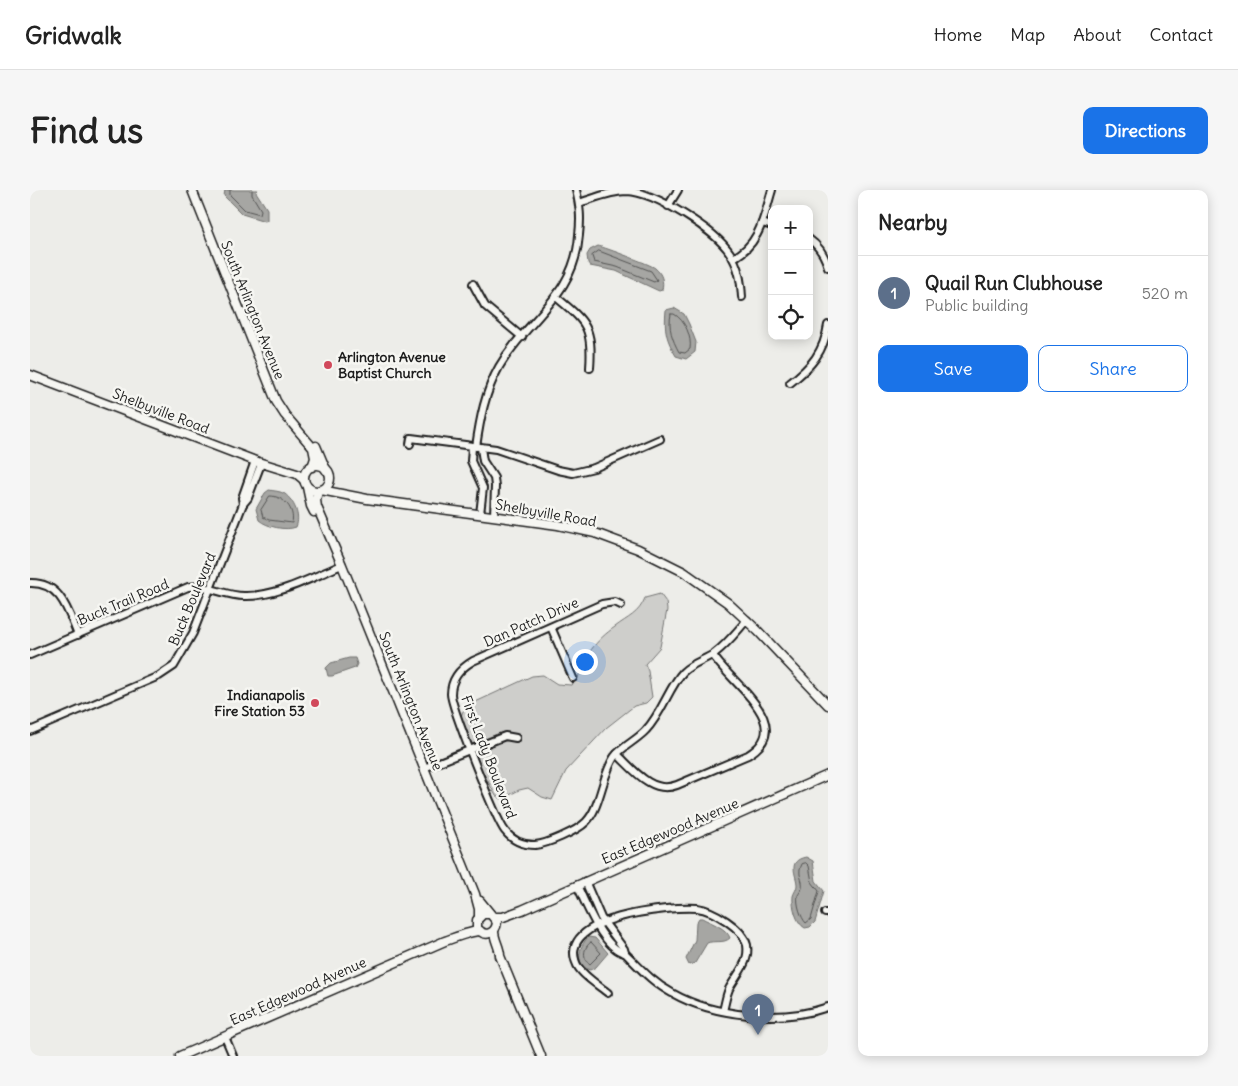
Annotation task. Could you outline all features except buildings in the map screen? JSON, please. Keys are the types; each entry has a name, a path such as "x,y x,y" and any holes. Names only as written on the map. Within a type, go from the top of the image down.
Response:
{"main road":[{"name":"South Arlington Avenue","path":"192,190 273,394 285,415 315,452 315,458 310,468"},
{"name":"Shelbyville Road","path":"30,376 258,462 284,469"},
{"name":"South Arlington Avenue","path":"302,434 309,438 316,446 326,470"},
{"path":"284,469 318,466 326,470 329,480 335,489 351,495"},
{"path":"306,484 305,474 310,468"},
{"path":"284,469 287,472 297,474 312,490 351,495"},
{"path":"320,491 327,486 329,480"},
{"name":"South Arlington Avenue","path":"306,484 312,508 316,516 321,519"},
{"name":"South Arlington Avenue","path":"320,491 316,504 321,519 342,565 474,894 479,909 478,919"},
{"name":"Shelbyville Road","path":"351,495 580,529 617,540 638,549 664,561 698,581 728,603 747,620 828,705"},
{"name":"East Edgewood Avenue","path":"522,910 828,775"},
{"name":"South Arlington Avenue","path":"474,894 492,916"},
{"path":"455,937 484,914 503,917 522,910"},
{"path":"455,937 461,937 470,932 488,934 522,910"},
{"path":"492,916 497,922 494,938 500,951 500,956"},
{"path":"478,919 477,927 500,956 541,1056"},
{"name":"East Edgewood Avenue","path":"180,1056 455,937"}],"street":[{"path":"480,514 483,488 472,461 481,415 489,387 503,361 556,297 570,276 576,256 581,215 576,190"},
{"path":"668,206 678,190"},
{"path":"733,258 750,246 758,235 772,190"},
{"path":"579,202 606,194 628,191 652,197 668,206 712,234 723,244 733,258 740,275 742,297"},
{"path":"762,223 768,225"},
{"path":"813,242 824,256 828,267"},
{"path":"473,284 486,306 522,337"},
{"path":"556,297 576,314 587,328 591,344 590,368"},
{"path":"790,382 814,361 823,346 828,325"},
{"path":"410,444 411,438 496,449 558,470 573,472 594,468 660,439"},
{"path":"476,447 494,478 496,486 494,516"},
{"name":"Buck Boulevard","path":"30,731 159,676 174,666 193,633 243,504 242,498 258,462"},
{"name":"Buck Trail Road","path":"30,655 188,587 201,586 238,596 265,595 342,565"},
{"path":"30,583 47,586 59,594 64,601 78,635"},
{"name":"Dan Patch Drive","path":"456,677 464,667 473,661 606,603 614,602 621,605"},
{"path":"713,655 721,667 758,706 766,724 765,734 758,748 748,755 677,785 665,788 657,787 646,781 617,754 643,734 682,674 691,666 713,655 747,620"},
{"path":"551,627 573,678"},
{"name":"First Lady Boulevard","path":"456,677 452,689 452,701 470,750 501,824 506,832 518,841 528,844 543,843 576,829 586,822 593,812 609,766 617,754"},
{"path":"424,768 505,736 516,738"},
{"path":"585,881 600,924"},
{"path":"576,885 600,924 624,949 625,953 649,977 671,993 694,1004 723,1011 749,1014 778,1015 814,1011 828,1007"},
{"path":"608,993 581,970 575,957 576,948 581,937 600,924 625,914 697,908 711,912 737,928 746,942 747,956 744,965 729,990 723,1011"},
{"path":"226,1036 233,1056"}],"shaded area":[{"path":"660,594 666,602 667,610 660,647 645,664 652,697 646,703 634,706 606,728 566,771 552,800 542,797 528,788 519,790 502,799 496,796 471,750 459,721 463,711 469,705 532,676 543,675 557,684 571,685 578,679 587,656 602,637 633,615 640,608 645,598"}],"water":[{"path":"225,190 258,190 256,192 267,209 267,220 242,214 224,196"},
{"path":"598,246 655,268 662,278 662,290 659,291 616,271 590,266 587,255 590,250"},
{"path":"674,308 684,314 696,342 695,352 686,359 676,356 666,334 666,310"},
{"path":"269,490 285,494 291,501 296,509 298,518 296,527 287,529 277,528 259,520 256,509 265,493"},
{"path":"355,658 357,664 355,668 328,676 326,668 331,663"},
{"path":"806,857 813,861 816,881 824,891 815,922 810,927 805,928 797,918 793,896 797,888 794,865 800,859"},
{"path":"699,918 726,931 730,938 725,941 707,943 695,963 689,965 686,959 695,940 696,923"},
{"path":"588,937 595,938 608,953 596,967 590,970 585,968 580,960 580,951"}],"place":[{"name":"Arlington Avenue Baptist Church","path":"328,365"},
{"name":"Indianapolis Fire Station 53","path":"315,703"},
{"name":"Quail Run Clubhouse","path":"758,1035"}]}
